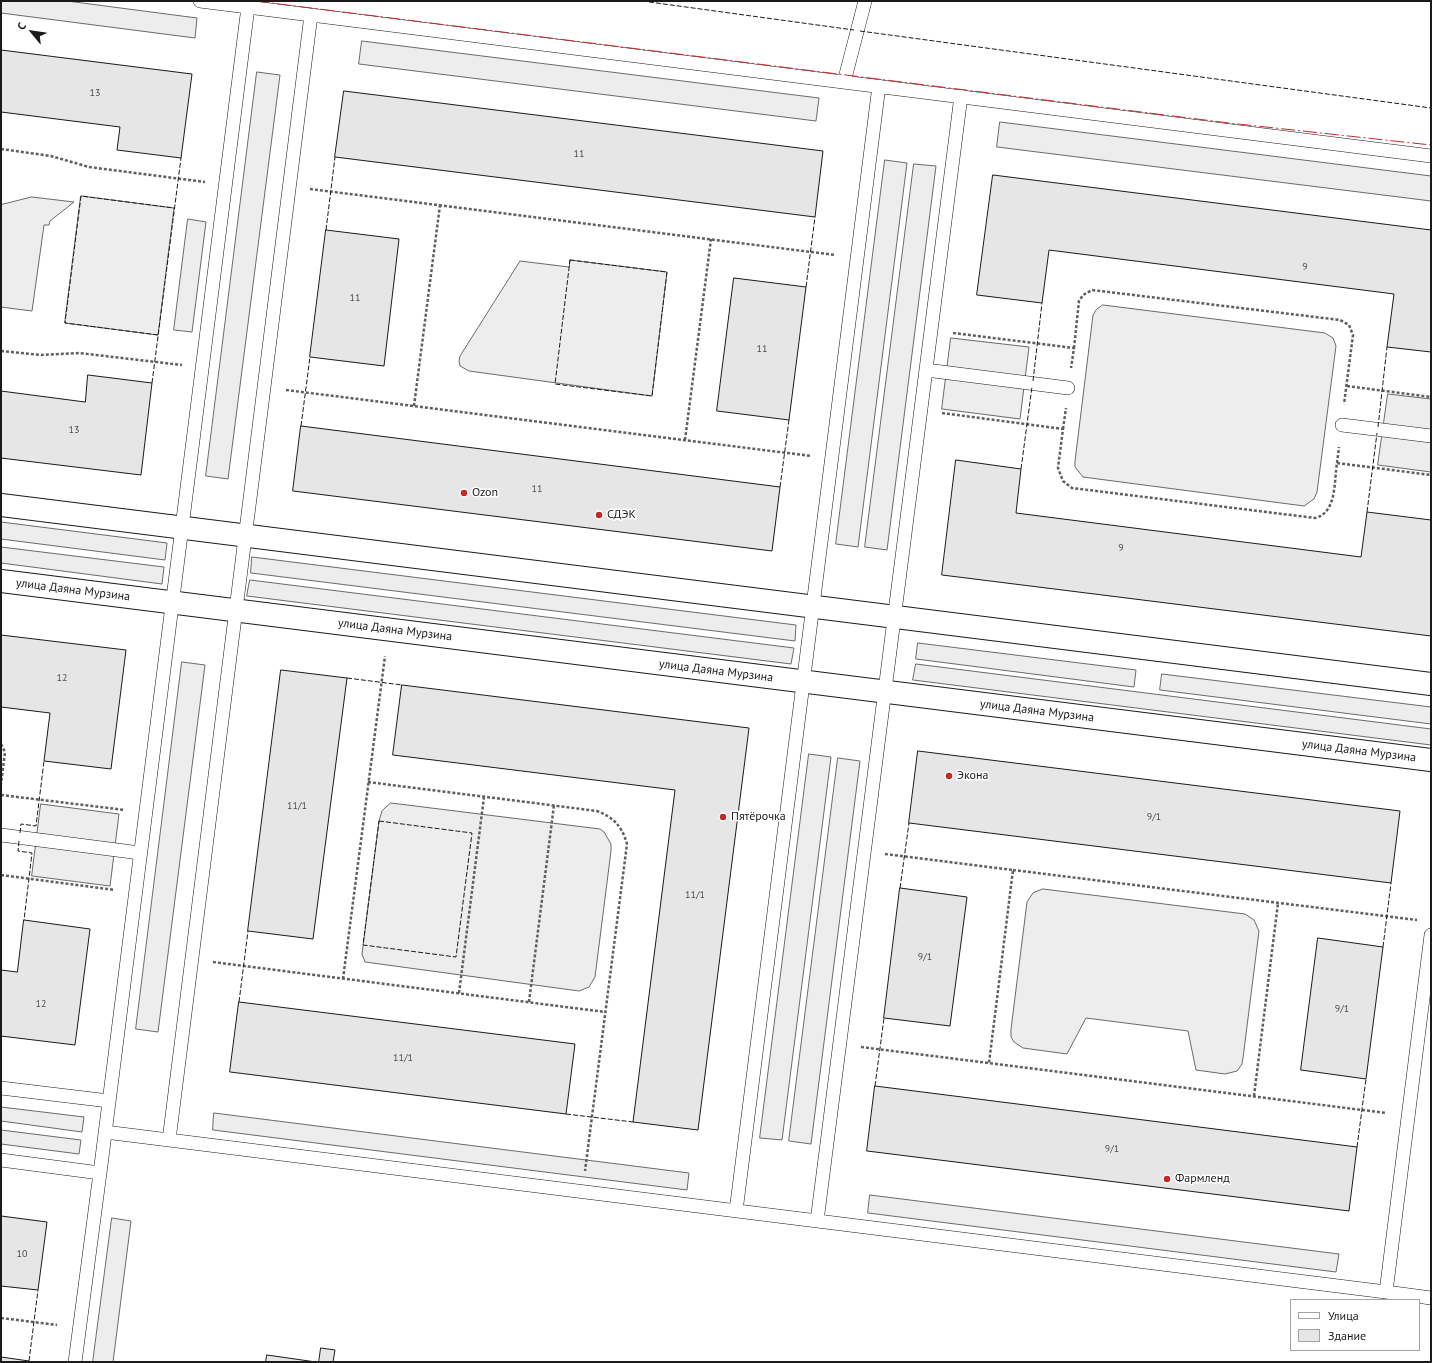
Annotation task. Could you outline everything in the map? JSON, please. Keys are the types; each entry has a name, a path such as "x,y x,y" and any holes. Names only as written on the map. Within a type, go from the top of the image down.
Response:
{"street":[{"path":"1,505 1431,684"},
{"name":"улица Даяна Мурзина","path":"1,581 1431,760"}],"lane":[{"path":"200,1 1431,156"},
{"path":"844,82 865,1"},
{"path":"76,1362 248,7"},
{"path":"169,1140 311,15"},
{"path":"736,1211 879,86"},
{"path":"817,1221 961,96"},
{"path":"926,370 1068,388"},
{"path":"1342,425 1431,436"},
{"path":"1,835 140,853"},
{"path":"1386,1292 1431,935"},
{"path":"1,1088 109,1101"},
{"path":"105,1132 1431,1298"},
{"path":"1,1160 100,1173"}],"path":[{"path":"1,149 51,156 89,167 225,184"},
{"path":"331,192 810,252"},
{"path":"414,406 440,205"},
{"path":"685,440 711,239"},
{"path":"921,411 1063,429 1058,468 1062,481 1072,488 1315,518 1324,514 1332,502 1353,335 1349,325 1340,320 1092,290 1083,295 1080,301 1074,348"},
{"path":"931,330 1037,344"},
{"path":"1,351 41,354 79,353 155,362"},
{"path":"1347,386 1431,397"},
{"path":"306,393 785,453"},
{"path":"1337,463 1431,475"},
{"path":"343,979 381,682"},
{"path":"1,744 5,752 1,784"},
{"path":"368,782 597,811 608,815 621,828 627,844 583,1192"},
{"path":"1,794 146,813"},
{"path":"459,993 484,797"},
{"path":"529,1002 554,805"},
{"path":"904,856 1424,921"},
{"path":"989,1063 1013,870"},
{"path":"1,875 135,892"},
{"path":"1254,1096 1278,903"},
{"path":"191,960 605,1012"},
{"path":"880,1049 1362,1110"},
{"path":"1,1318 34,1322"}],"shaded area":[{"path":"1,1 67,1 197,18 195,38 1,13"},
{"path":"362,41 819,98 816,121 359,64"},
{"path":"257,72 280,75 228,479 206,476"},
{"path":"1000,122 1431,176 1431,201 997,147"},
{"path":"885,160 907,163 858,547 836,544"},
{"path":"914,164 936,166 887,550 865,547"},
{"path":"81,196 174,208 158,335 65,323"},
{"path":"32,197 74,202 50,221 49,225 44,225 32,311 1,307 1,205"},
{"path":"188,219 206,222 192,332 174,330"},
{"path":"570,260 667,272 652,396 469,371 460,366 460,356 520,261 569,267"},
{"path":"1103,305 1325,333 1333,338 1336,346 1317,492 1314,499 1304,506 1083,477 1075,467 1075,461 1093,315 1096,310"},
{"path":"951,338 1029,347 1020,419 942,409"},
{"path":"1388,394 1431,399 1431,472 1378,465"},
{"path":"1,522 167,543 165,560 1,539"},
{"path":"1,547 164,567 162,584 1,563"},
{"path":"252,557 796,625 795,641 251,573"},
{"path":"250,580 794,648 791,664 247,596"},
{"path":"918,643 1136,670 1134,687 916,659"},
{"path":"182,662 205,665 158,1032 136,1029"},
{"path":"916,664 1431,729 1431,745 913,680"},
{"path":"1162,674 1431,707 1431,724 1160,690"},
{"path":"809,754 831,757 782,1140 760,1138"},
{"path":"838,758 860,761 811,1144 789,1141"},
{"path":"391,803 600,829 604,832 611,844 611,851 595,977 589,987 579,991 365,962 362,954 379,821 382,811"},
{"path":"41,804 119,814 110,886 32,876"},
{"path":"1043,889 1245,914 1254,920 1259,931 1243,1058 1242,1064 1237,1071 1225,1074 1196,1070 1188,1031 1086,1018 1067,1054 1023,1048 1014,1042 1011,1037 1011,1029 1027,902 1033,893"},
{"path":"1,1107 84,1117 82,1132 1,1121"},
{"path":"214,1113 689,1173 687,1190 213,1130"},
{"path":"1,1130 81,1140 79,1154 1,1144"},
{"path":"870,1195 1339,1254 1336,1272 868,1213"},
{"path":"112,1218 131,1221 113,1362 93,1362"}],"building":[{"path":"1,50 192,74 181,158 117,150 120,127 1,112"},
{"path":"344,91 823,151 815,217 335,157"},
{"path":"993,175 1431,230 1431,352 1387,347 1394,294 1049,250 1042,303 977,295"},
{"path":"326,230 399,239 384,366 310,357"},
{"path":"734,278 806,287 789,420 717,411"},
{"path":"88,375 152,383 141,475 1,458 1,391 85,402"},
{"path":"301,426 780,487 772,551 293,491"},
{"path":"956,460 1021,469 1016,513 1361,557 1367,512 1431,520 1431,636 942,575"},
{"path":"1,635 126,650 111,769 44,761 50,713 1,707"},
{"path":"281,670 347,678 313,939 248,931"},
{"path":"402,685 749,728 698,1130 633,1122 675,790 393,755"},
{"path":"918,751 1400,811 1391,883 909,823"},
{"path":"900,888 967,897 950,1026 884,1018"},
{"path":"24,920 90,929 75,1045 1,1036 1,970 17,972"},
{"path":"1318,938 1383,947 1366,1079 1301,1070"},
{"path":"239,1002 575,1044 566,1114 230,1072"},
{"path":"875,1086 1357,1147 1349,1211 867,1151"},
{"path":"1,1216 47,1222 38,1290 1,1286"},
{"path":"321,1348 335,1350 333,1362 319,1362"},
{"path":"267,1355 316,1362 266,1362"},
{"path":"1,1357 29,1361 29,1362 1,1362"}],"fence":[{"path":"642,1 854,30"},
{"path":"860,31 1431,108"},
{"path":"326,230 335,157"},
{"path":"152,383 181,158"},
{"path":"158,335 65,323 66,315 81,196 174,208"},
{"path":"806,287 815,217"},
{"path":"570,260 667,272 652,396 555,384 570,260"},
{"path":"1033,381 1042,303"},
{"path":"1378,427 1387,347"},
{"path":"301,426 310,357"},
{"path":"1021,469 1032,387"},
{"path":"780,487 789,420"},
{"path":"1367,512 1377,433"},
{"path":"347,678 402,685"},
{"path":"20,833 21,824 36,826 44,761"},
{"path":"379,821 472,833 456,957 363,945 379,821"},
{"path":"900,888 909,823"},
{"path":"19,841 18,851 32,853 24,920"},
{"path":"1383,947 1391,883"},
{"path":"239,1002 248,931"},
{"path":"875,1086 884,1018"},
{"path":"1357,1147 1366,1079"},
{"path":"566,1114 633,1122"},
{"path":"29,1361 38,1290"}],"power":[{"path":"255,1 1229,123 1431,145"}],"place":[{"name":"Ozon","path":"464,493"},
{"name":"СДЭК","path":"599,515"},
{"name":"Экона","path":"949,776"},
{"name":"Пятёрочка","path":"723,817"},
{"name":"Фармленд","path":"1167,1179"}]}
